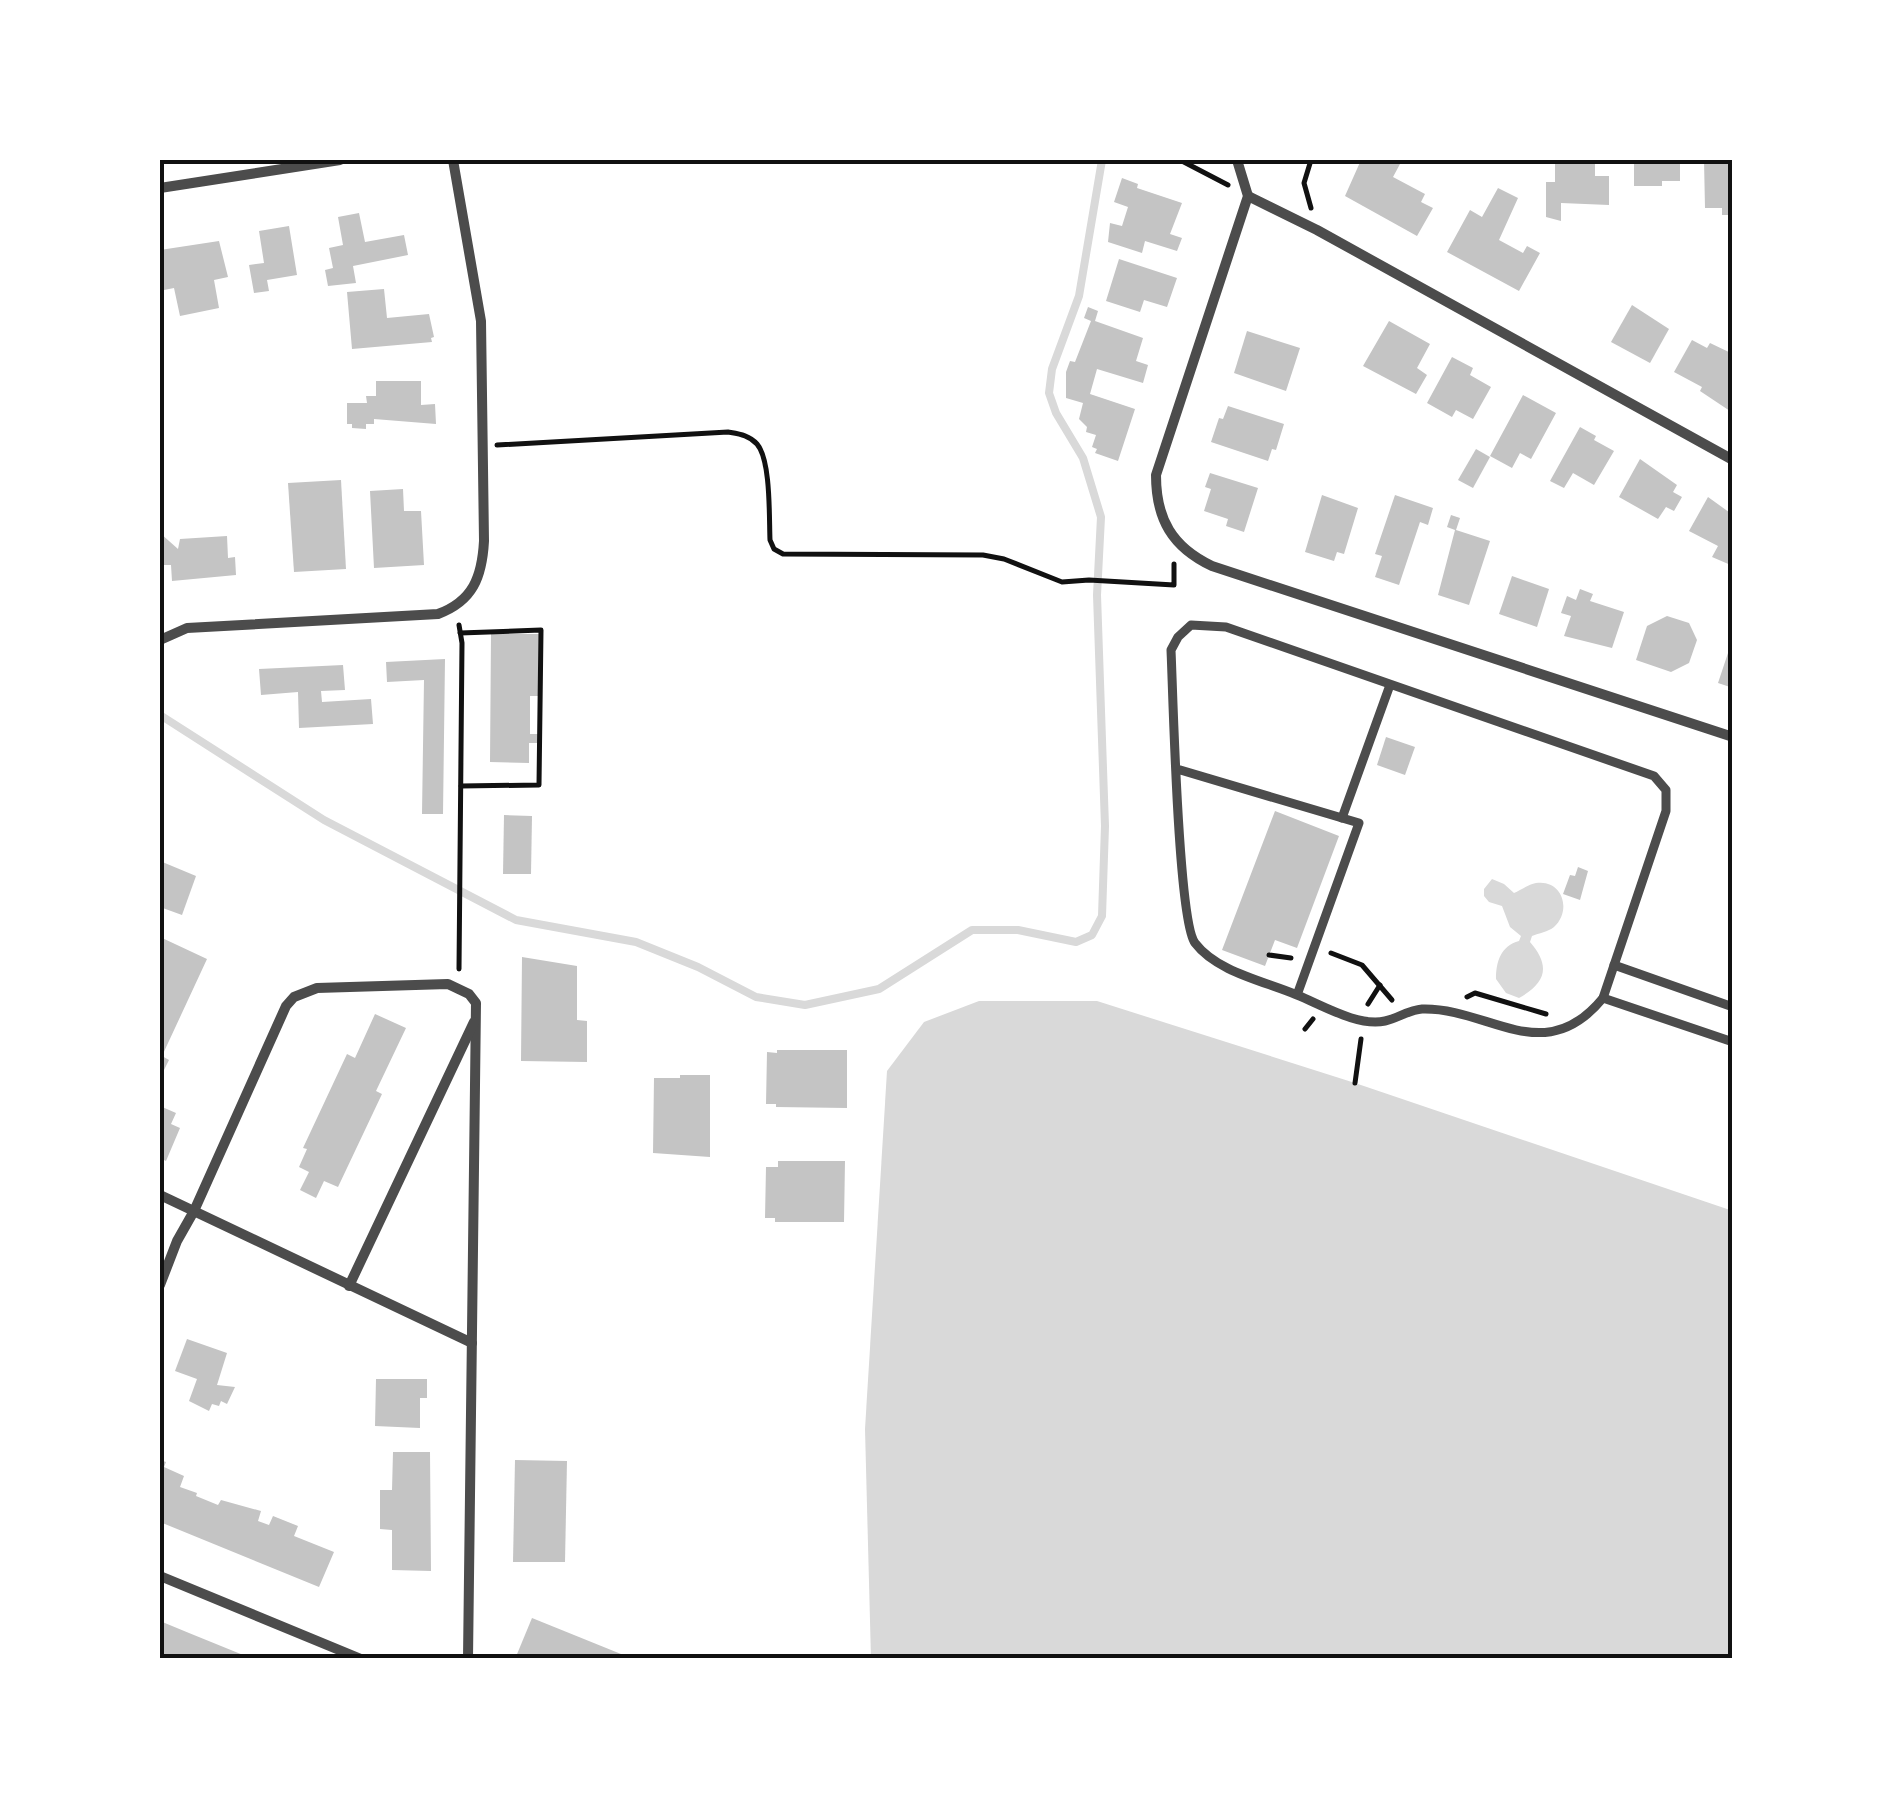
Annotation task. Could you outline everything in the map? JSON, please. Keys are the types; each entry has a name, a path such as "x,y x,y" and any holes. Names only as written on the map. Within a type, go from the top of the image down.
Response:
{"street":[{"path":"160,188 340,160"},
{"path":"160,640 187,628 438,614 456,607 470,594 483,564 481,321 453,160"},
{"path":"1238,160 1248,196 1156,476 1162,521 1174,541 1212,566 1733,737"},
{"path":"1248,196 1317,230 1733,460"},
{"path":"1192,625 1226,628 1390,684 1654,776 1666,790 1666,812 1603,998 1582,1019 1546,1032 1522,1033 1422,1009 1382,1022 1363,1020 1214,962 1192,940 1184,907 1171,650 1178,637 1192,625"},
{"path":"1342,818 1390,684"},
{"path":"1177,768 1358,823 1297,995"},
{"path":"1614,965 1733,1007"},
{"path":"160,1285 176,1240 194,1212 286,1006 294,998 317,988 448,984 469,994 476,1003 476,1017 468,1659"},
{"path":"1603,998 1733,1042"},
{"path":"349,1286 476,1017"},
{"path":"160,1195 472,1343"},
{"path":"160,1576 361,1659"}],"path":[{"path":"1180,160 1248,196"},
{"path":"1311,160 1304,183 1317,230"},
{"path":"484,445 745,434 764,455 770,540 774,549 784,554 982,556 1004,559 1062,582 1174,585 1174,541"},
{"path":"456,607 460,633 462,786 458,989"},
{"path":"460,633 542,630 539,785 462,786"},
{"path":"1314,947 1362,965 1402,1014"},
{"path":"1474,993 1542,1012"}],"shaded area":[{"path":"1492,879 1514,893 1545,883 1553,886 1562,898 1560,920 1552,929 1532,936 1530,942 1541,959 1542,973 1535,986 1519,998 1506,993 1496,979 1501,955 1521,936 1510,927 1502,906 1484,896"},
{"path":"979,1001 1097,1001 1355,1083 1733,1211 1733,1659 871,1659 865,1429 887,1071 924,1022"}],"building":[{"path":"1361,160 1392,160 1400,164 1393,177 1425,194 1421,202 1433,208 1417,236 1345,196"},
{"path":"1555,160 1595,160 1595,176 1609,176 1609,205 1561,203 1561,221 1546,217 1546,182 1555,182"},
{"path":"1634,160 1680,160 1680,181 1662,181 1662,186 1634,186"},
{"path":"1704,160 1733,160 1733,215 1722,215 1722,208 1705,208"},
{"path":"1122,178 1138,184 1137,188 1182,203 1170,234 1182,238 1177,251 1145,241 1142,253 1108,242 1110,223 1122,226 1128,207 1114,202"},
{"path":"1498,188 1518,198 1499,240 1523,253 1527,246 1540,253 1519,291 1447,252 1470,210 1482,217"},
{"path":"359,213 365,242 404,235 408,255 353,266 356,283 328,286 325,270 333,268 329,248 343,245 338,217"},
{"path":"289,226 297,275 267,280 269,291 254,293 249,265 264,263 259,231"},
{"path":"219,241 228,277 214,280 219,308 180,316 174,288 164,290 160,250"},
{"path":"1119,259 1177,278 1167,307 1144,300 1140,312 1106,301"},
{"path":"384,289 387,318 429,314 432,342 352,349 347,292"},
{"path":"1632,305 1669,329 1650,363 1611,342"},
{"path":"1088,307 1098,311 1095,321 1143,338 1136,361 1148,365 1143,383 1097,369 1090,394 1135,409 1118,461 1095,453 1097,449 1092,447 1096,435 1086,432 1087,427 1079,419 1083,403 1066,398 1066,372 1070,361 1075,362 1091,321 1084,318"},
{"path":"1389,321 1430,344 1417,368 1427,375 1416,394 1363,366"},
{"path":"1247,331 1300,348 1286,391 1234,373"},
{"path":"1692,340 1733,354 1730,411 1700,391 1702,387 1674,372"},
{"path":"1452,357 1473,368 1470,375 1491,387 1473,419 1456,410 1452,417 1427,403"},
{"path":"376,381 421,381 421,405 435,404 436,424 374,419 374,424 366,424 366,429 352,428 352,424 347,424 347,403 367,403 366,396 376,396"},
{"path":"1523,395 1556,413 1531,459 1520,453 1512,468 1490,456"},
{"path":"1228,406 1284,424 1268,461 1211,442 1219,418 1223,419"},
{"path":"1580,427 1614,451 1594,485 1573,473 1564,488 1550,481"},
{"path":"1476,449 1490,457 1473,488 1458,480"},
{"path":"1640,459 1677,485 1673,492 1682,497 1674,511 1666,507 1658,519 1619,497"},
{"path":"1210,473 1258,488 1244,532 1226,526 1228,519 1204,511 1211,489 1205,487"},
{"path":"341,480 346,569 294,572 288,483"},
{"path":"403,489 404,511 421,511 424,565 374,568 370,491"},
{"path":"1322,495 1358,508 1344,554 1337,552 1334,561 1305,552"},
{"path":"1395,495 1433,508 1428,525 1420,522 1399,585 1375,577 1382,556 1375,554"},
{"path":"1708,497 1733,515 1733,566 1712,557 1718,546 1689,531"},
{"path":"1451,515 1460,518 1456,530 1490,541 1469,605 1438,595 1455,530 1447,527"},
{"path":"160,533 178,549 180,539 227,536 228,558 235,557 236,575 172,581 171,565 160,565"},
{"path":"1512,576 1549,589 1537,627 1499,614"},
{"path":"1580,589 1593,594 1590,601 1624,612 1612,648 1564,636 1571,616 1561,613 1567,596 1576,600"},
{"path":"1667,616 1689,623 1697,640 1689,663 1671,672 1636,660 1647,626"},
{"path":"491,634 539,634 538,696 530,696 530,734 539,734 539,743 529,743 529,763 490,762"},
{"path":"1733,641 1733,688 1718,683"},
{"path":"445,659 443,814 422,814 424,680 387,682 386,662"},
{"path":"343,665 345,690 321,691 322,702 371,699 373,724 299,728 298,692 261,695 259,669"},
{"path":"1386,737 1415,747 1405,775 1377,765"},
{"path":"1275,811 1339,836 1297,948 1275,940 1265,966 1222,950"},
{"path":"504,815 532,816 531,874 503,874"},
{"path":"160,861 196,876 182,915 160,907"},
{"path":"1578,867 1588,871 1580,900 1563,894 1570,875 1575,876"},
{"path":"160,937 207,959 162,1056 169,1060 160,1078"},
{"path":"522,957 577,966 577,1020 587,1021 587,1062 521,1061"},
{"path":"375,1014 406,1028 376,1091 382,1094 338,1187 324,1181 316,1198 300,1190 309,1172 299,1167 307,1149 303,1148 347,1054 355,1058"},
{"path":"847,1050 847,1108 766,1104 767,1052"},
{"path":"710,1075 710,1157 653,1153 654,1078"},
{"path":"160,1106 176,1113 171,1124 180,1128 166,1161 160,1158"},
{"path":"778,1161 845,1161 844,1222 775,1222 775,1218 765,1218 766,1167 778,1167"},
{"path":"187,1339 227,1353 217,1385 235,1387 227,1404 212,1404 209,1411 189,1401 197,1379 175,1371"},
{"path":"376,1379 427,1379 427,1398 420,1398 420,1428 375,1426"},
{"path":"393,1452 430,1452 431,1571 392,1570 392,1530 380,1529 380,1490 392,1490"},
{"path":"160,1460 166,1462 164,1467 184,1476 180,1487 197,1493 196,1496 218,1505 221,1500 261,1511 258,1521 269,1525 273,1516 298,1526 294,1536 334,1552 319,1587 160,1522"},
{"path":"515,1460 567,1461 565,1562 513,1562"},
{"path":"532,1618 621,1654 619,1659 515,1659"},
{"path":"160,1621 189,1633 253,1659 160,1659"}],"waterway":[{"path":"160,715 324,820 516,920 636,942 698,967 756,997 805,1005 879,989 972,930 1018,930 1076,942 1092,935 1102,916 1105,826 1097,595 1101,517 1083,458 1056,413 1049,393 1052,369 1079,296 1102,160"}]}
